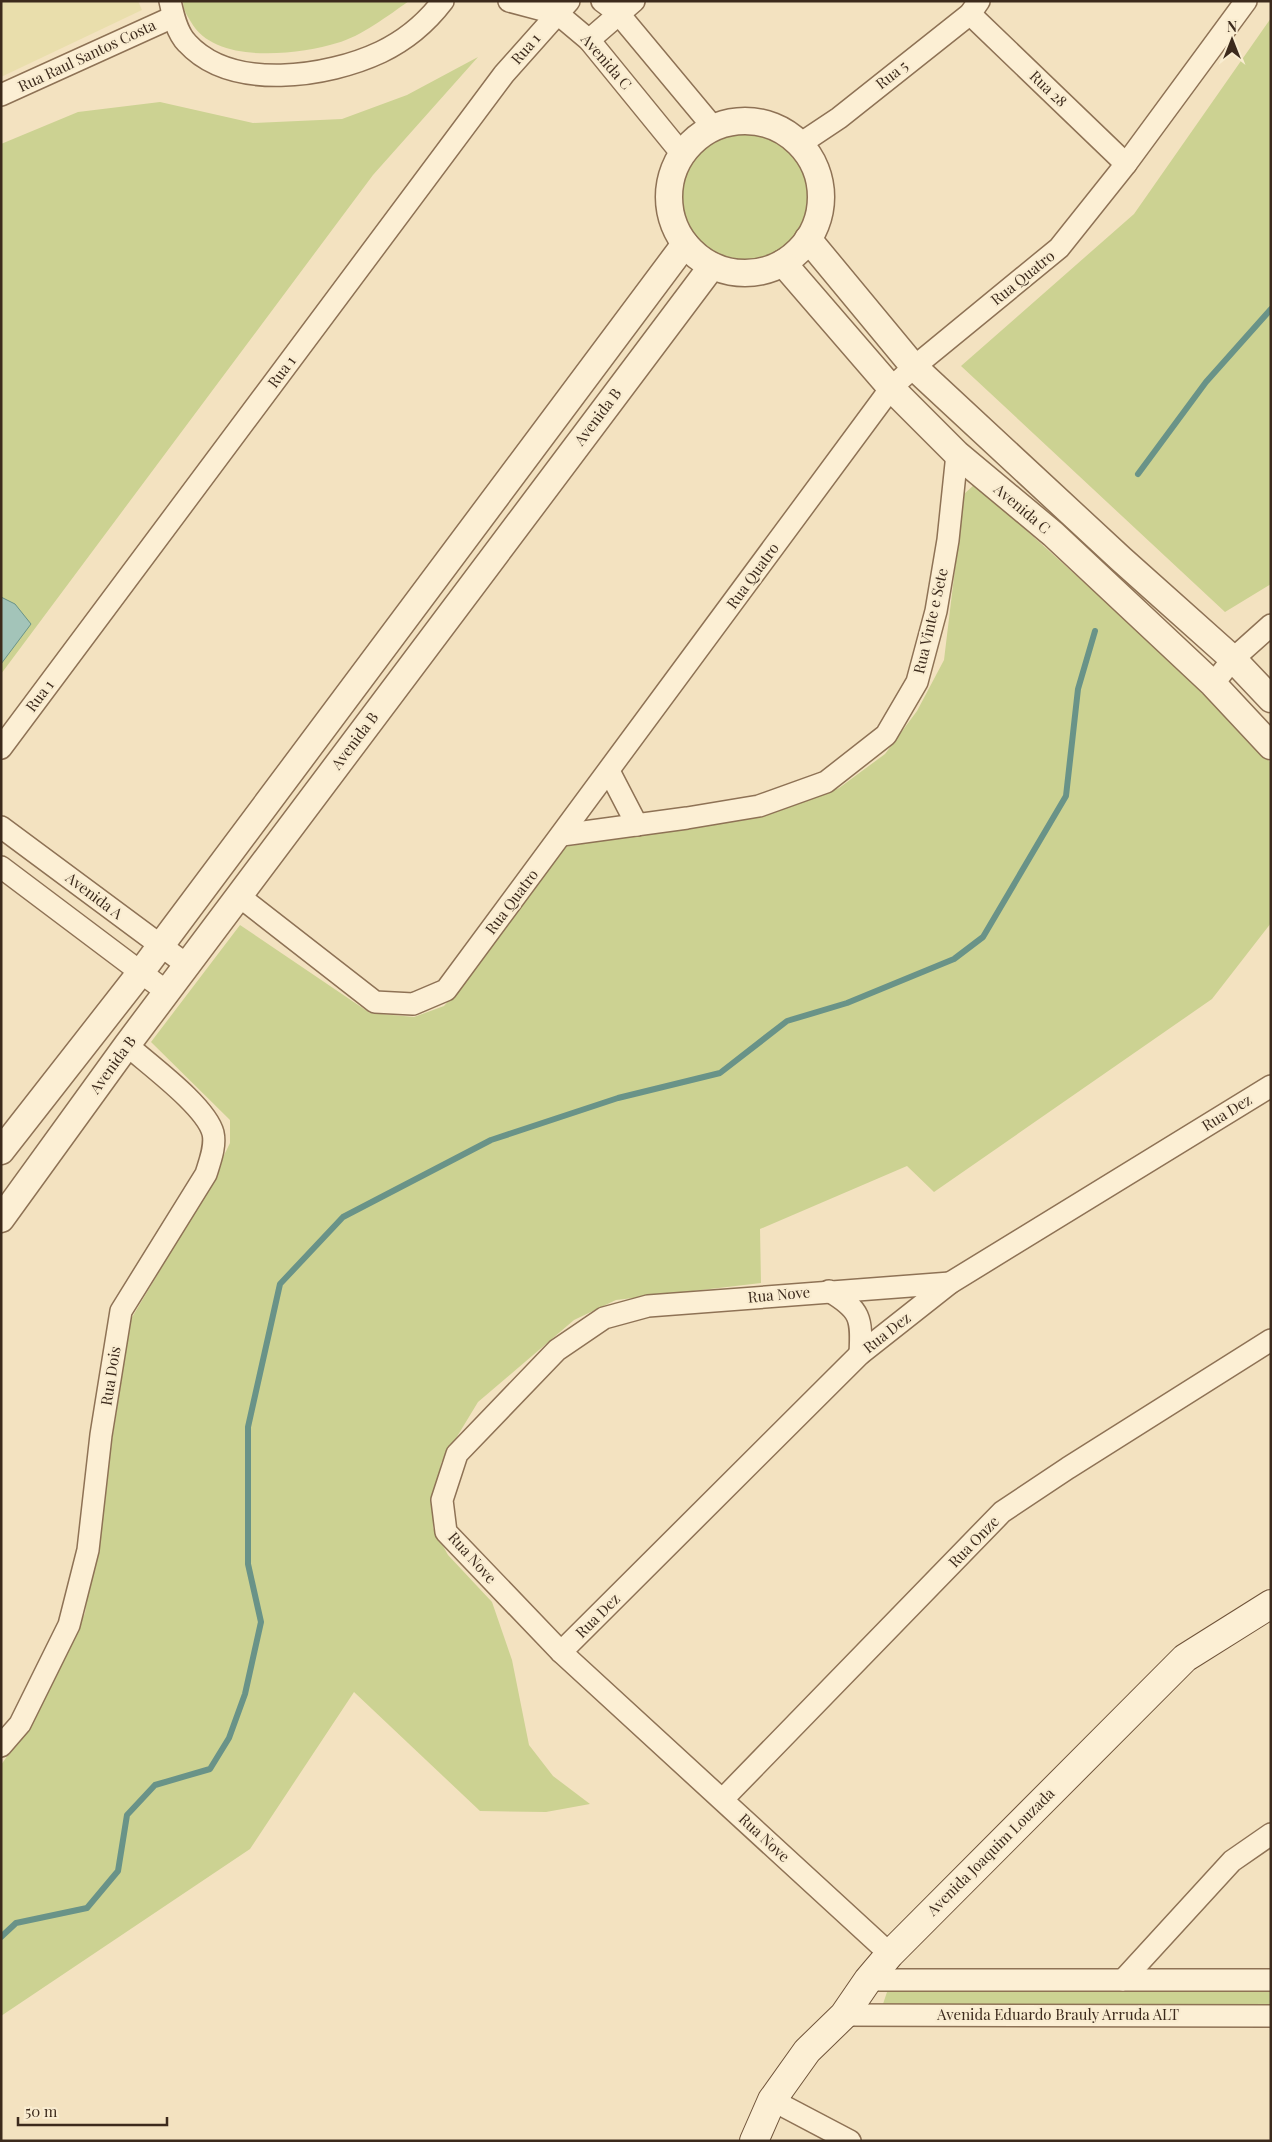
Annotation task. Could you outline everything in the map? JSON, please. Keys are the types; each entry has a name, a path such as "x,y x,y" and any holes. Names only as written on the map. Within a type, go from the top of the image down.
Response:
{"main road":[{"name":"Avenida Joaquim Louzada","path":"754,2141 772,2100 808,2051 844,2015 868,1980 890,1954 1184,1658 1271,1604"}],"street":[{"name":"Avenida C","path":"509,1 563,7 682,154"},
{"name":"Rua Quatro","path":"239,896 375,1002 413,1004 446,990 891,388 914,366 1059,248 1126,164 1246,1"},
{"path":"171,9 185,42 204,59 232,69 288,75 330,70 354,63 383,51 429,19 444,3"},
{"path":"589,40 618,5 713,127"},
{"name":"Rua 1","path":"1,748 498,82 563,7"},
{"name":"Rua 28","path":"975,8 1126,164"},
{"name":"Rua 5","path":"800,144 839,118 975,8"},
{"name":"Rua Raul Santos Costa","path":"1,96 171,9"},
{"path":"736,121 759,122 782,130 800,144 815,165 822,190 819,216 808,239 797,252 784,262 760,272 736,272 712,266 697,257 685,244 673,223 668,200 671,175 682,154 695,138 713,127 736,121"},
{"name":"Avenida C","path":"808,239 914,366 1121,559 1233,659 1271,699"},
{"path":"1,1151 141,972 685,244"},
{"name":"Avenida C","path":"784,262 891,388 957,454 1053,534 1213,684 1271,746"},
{"name":"Avenida B","path":"1,1218 127,1045 712,266"},
{"name":"Rua Vinte e Sete","path":"562,835 759,806 826,782 886,735 917,682 936,611 948,540 957,454"},
{"path":"1213,684 1233,659 1271,625"},
{"path":"609,771 637,825"},
{"name":"Avenida A","path":"1,827 187,965"},
{"path":"1,867 167,992"},
{"name":"Rua Dois","path":"1,1746 20,1724 69,1625 88,1550 101,1435 121,1311 206,1174 212,1153 213,1133 200,1110 127,1045"},
{"name":"Rua Dez","path":"561,1652 860,1354 950,1283 1271,1086"},
{"name":"Rua Nove","path":"890,1954 561,1652 446,1532 442,1500 457,1454 557,1350 604,1318 648,1306 950,1283"},
{"path":"829,1291 848,1303 859,1317 861,1333 860,1354"},
{"name":"Rua Onze","path":"723,1799 1002,1512 1068,1468 1271,1340"},
{"path":"1123,1980 1232,1861 1271,1834"},
{"path":"868,1980 1271,1980"},
{"name":"Avenida Eduardo Brauly Arruda ALT","path":"844,2015 1271,2016"},
{"path":"772,2100 850,2141"}],"shaded area":[{"path":"1,1 138,1 142,10 1,77"}],"green space":[{"path":"183,1 409,1 374,25 346,40 301,51 258,53 237,51 218,45 203,36 187,15"},
{"path":"1271,18 1271,584 1225,612 961,366 1134,214"},
{"path":"478,57 373,175 1,674 1,144 78,112 160,102 253,123 342,119 407,95"},
{"path":"744,132 757,133 769,137 791,151 805,173 809,185 809,211 805,223 791,245 769,259 757,263 744,264 731,263 719,259 697,245 683,223 679,211 678,198 679,185 683,173 697,151 719,137 731,133"},
{"path":"975,484 1204,691 1271,763 1271,923 1212,999 934,1192 907,1166 760,1229 761,1283 616,1300 574,1320 478,1402 441,1463 433,1528 448,1555 492,1602 512,1660 529,1745 553,1776 590,1804 546,1812 480,1811 354,1692 250,1849 1,2016 1,1765 41,1707 85,1613 131,1319 203,1198 230,1143 230,1120 151,1042 240,925 370,1013 414,1017 444,1006 468,979 565,847 788,807 839,788 885,754 917,711 944,660 964,494"},
{"path":"1271,1983 1271,2009 883,2004 889,1986"}],"water":[{"path":"1,597 15,604 31,624 1,664"}],"waterway":[{"path":"1138,474 1206,382 1271,309"},
{"path":"1,1937 16,1923 87,1908 118,1871 127,1815 155,1785 210,1769 229,1738 245,1694 261,1622 248,1564 248,1427 280,1284 343,1217 491,1140 618,1098 720,1073 787,1021 847,1003 954,959 983,937 1066,796 1078,689 1095,631"}]}
